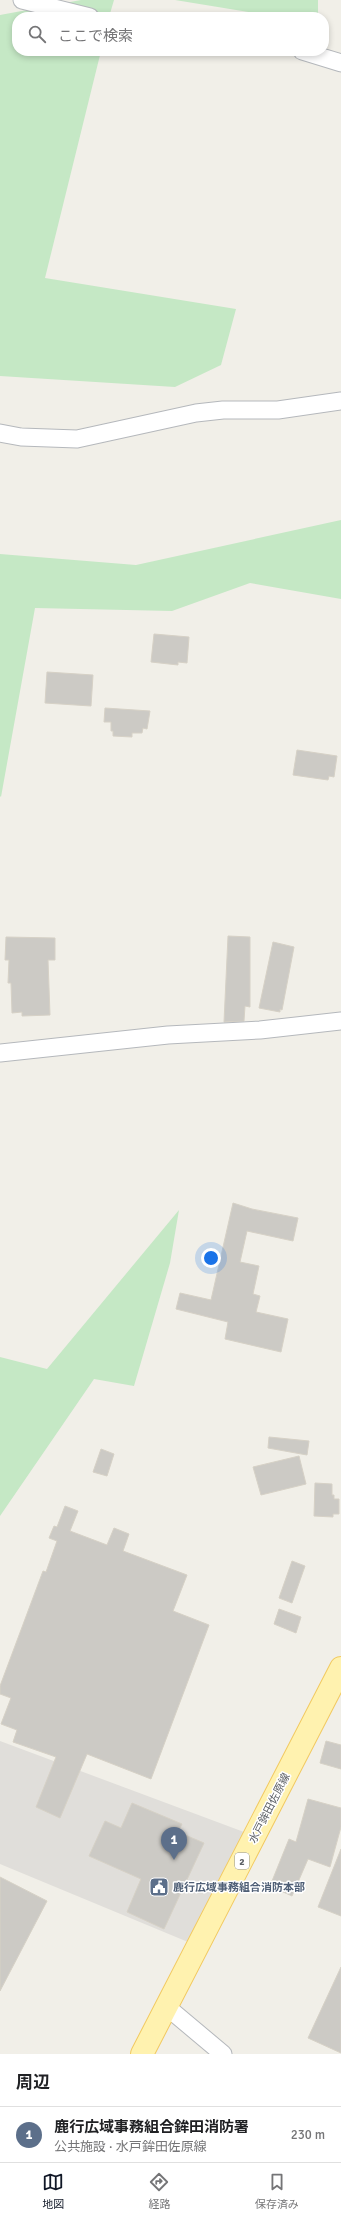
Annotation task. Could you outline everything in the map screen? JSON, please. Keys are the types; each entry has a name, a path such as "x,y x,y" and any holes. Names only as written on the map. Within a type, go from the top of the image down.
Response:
{"main road":[{"name":"水戸鉾田佐原線","path":"142,2054 341,1668"}],"street":[{"path":"22,0 70,12"},
{"path":"318,56 341,63"},
{"path":"0,433 21,437 77,439 196,412 223,410 278,410 341,401"},
{"path":"0,1053 168,1035 260,1030 341,1021"},
{"path":"167,2007 224,2054"}],"shaded area":[{"path":"0,1741 244,1832 188,1942 0,1864"}],"green space":[{"path":"81,0 114,0 110,12 16,12"},
{"path":"175,0 318,0 318,12 248,12"},
{"path":"12,13 12,56 100,56 45,278 236,309 221,365 175,387 0,376 0,15"},
{"path":"341,520 341,599 250,583 172,611 35,608 1,797 0,796 0,554 136,565"},
{"path":"179,1210 170,1263 134,1386 94,1379 0,1516 0,1357 47,1369"}],"building":[{"path":"154,634 189,637 187,663 178,662 178,665 151,662"},
{"path":"47,672 93,675 91,706 45,703"},
{"path":"105,708 150,711 147,729 143,728 142,733 132,733 132,737 113,736 113,731 111,731 111,722 104,722"},
{"path":"297,750 337,756 334,777 329,776 328,780 293,775"},
{"path":"228,936 250,937 250,1007 245,1006 244,1021 224,1022"},
{"path":"6,937 55,938 55,960 48,960 50,1015 22,1016 22,1012 12,1013 11,983 8,983 9,960 5,960"},
{"path":"273,942 294,947 282,1010 280,1009 280,1012 259,1008"},
{"path":"233,1203 252,1209 298,1218 293,1241 247,1231 240,1262 259,1266 253,1294 260,1296 256,1312 288,1319 281,1352 225,1339 228,1322 176,1309 180,1293 211,1300"},
{"path":"269,1437 309,1441 307,1455 268,1448"},
{"path":"101,1449 114,1454 107,1476 93,1472"},
{"path":"299,1456 306,1484 261,1495 253,1467"},
{"path":"315,1483 332,1484 332,1495 334,1495 334,1499 339,1499 339,1514 333,1514 333,1517 314,1516"},
{"path":"65,1506 78,1511 70,1531 107,1545 114,1528 129,1534 123,1551 187,1575 173,1611 209,1625 151,1779 87,1754 60,1818 36,1807 56,1757 13,1742 17,1730 1,1724 11,1698 0,1694 0,1686 43,1571 46,1572 57,1541 49,1538 54,1526 57,1527"},
{"path":"292,1561 305,1566 292,1603 279,1598"},
{"path":"279,1609 301,1617 296,1633 274,1624"},
{"path":"326,1741 341,1745 341,1769 320,1763"},
{"path":"308,1799 341,1808 341,1827 330,1867 308,1859 292,1896 270,1886 289,1839 296,1842"},
{"path":"132,1803 182,1824 178,1832 204,1843 164,1929 127,1912 141,1879 89,1856 105,1821 121,1828"},
{"path":"341,1849 341,1916 318,1907"},
{"path":"0,1877 47,1901 0,1991"},
{"path":"341,1967 341,2053 308,2038"}],"place":[{"name":"鹿行広域事務組合鉾田消防署","path":"174,1860"},
{"name":"鹿行広域事務組合消防本部","path":"159,1887"}]}
